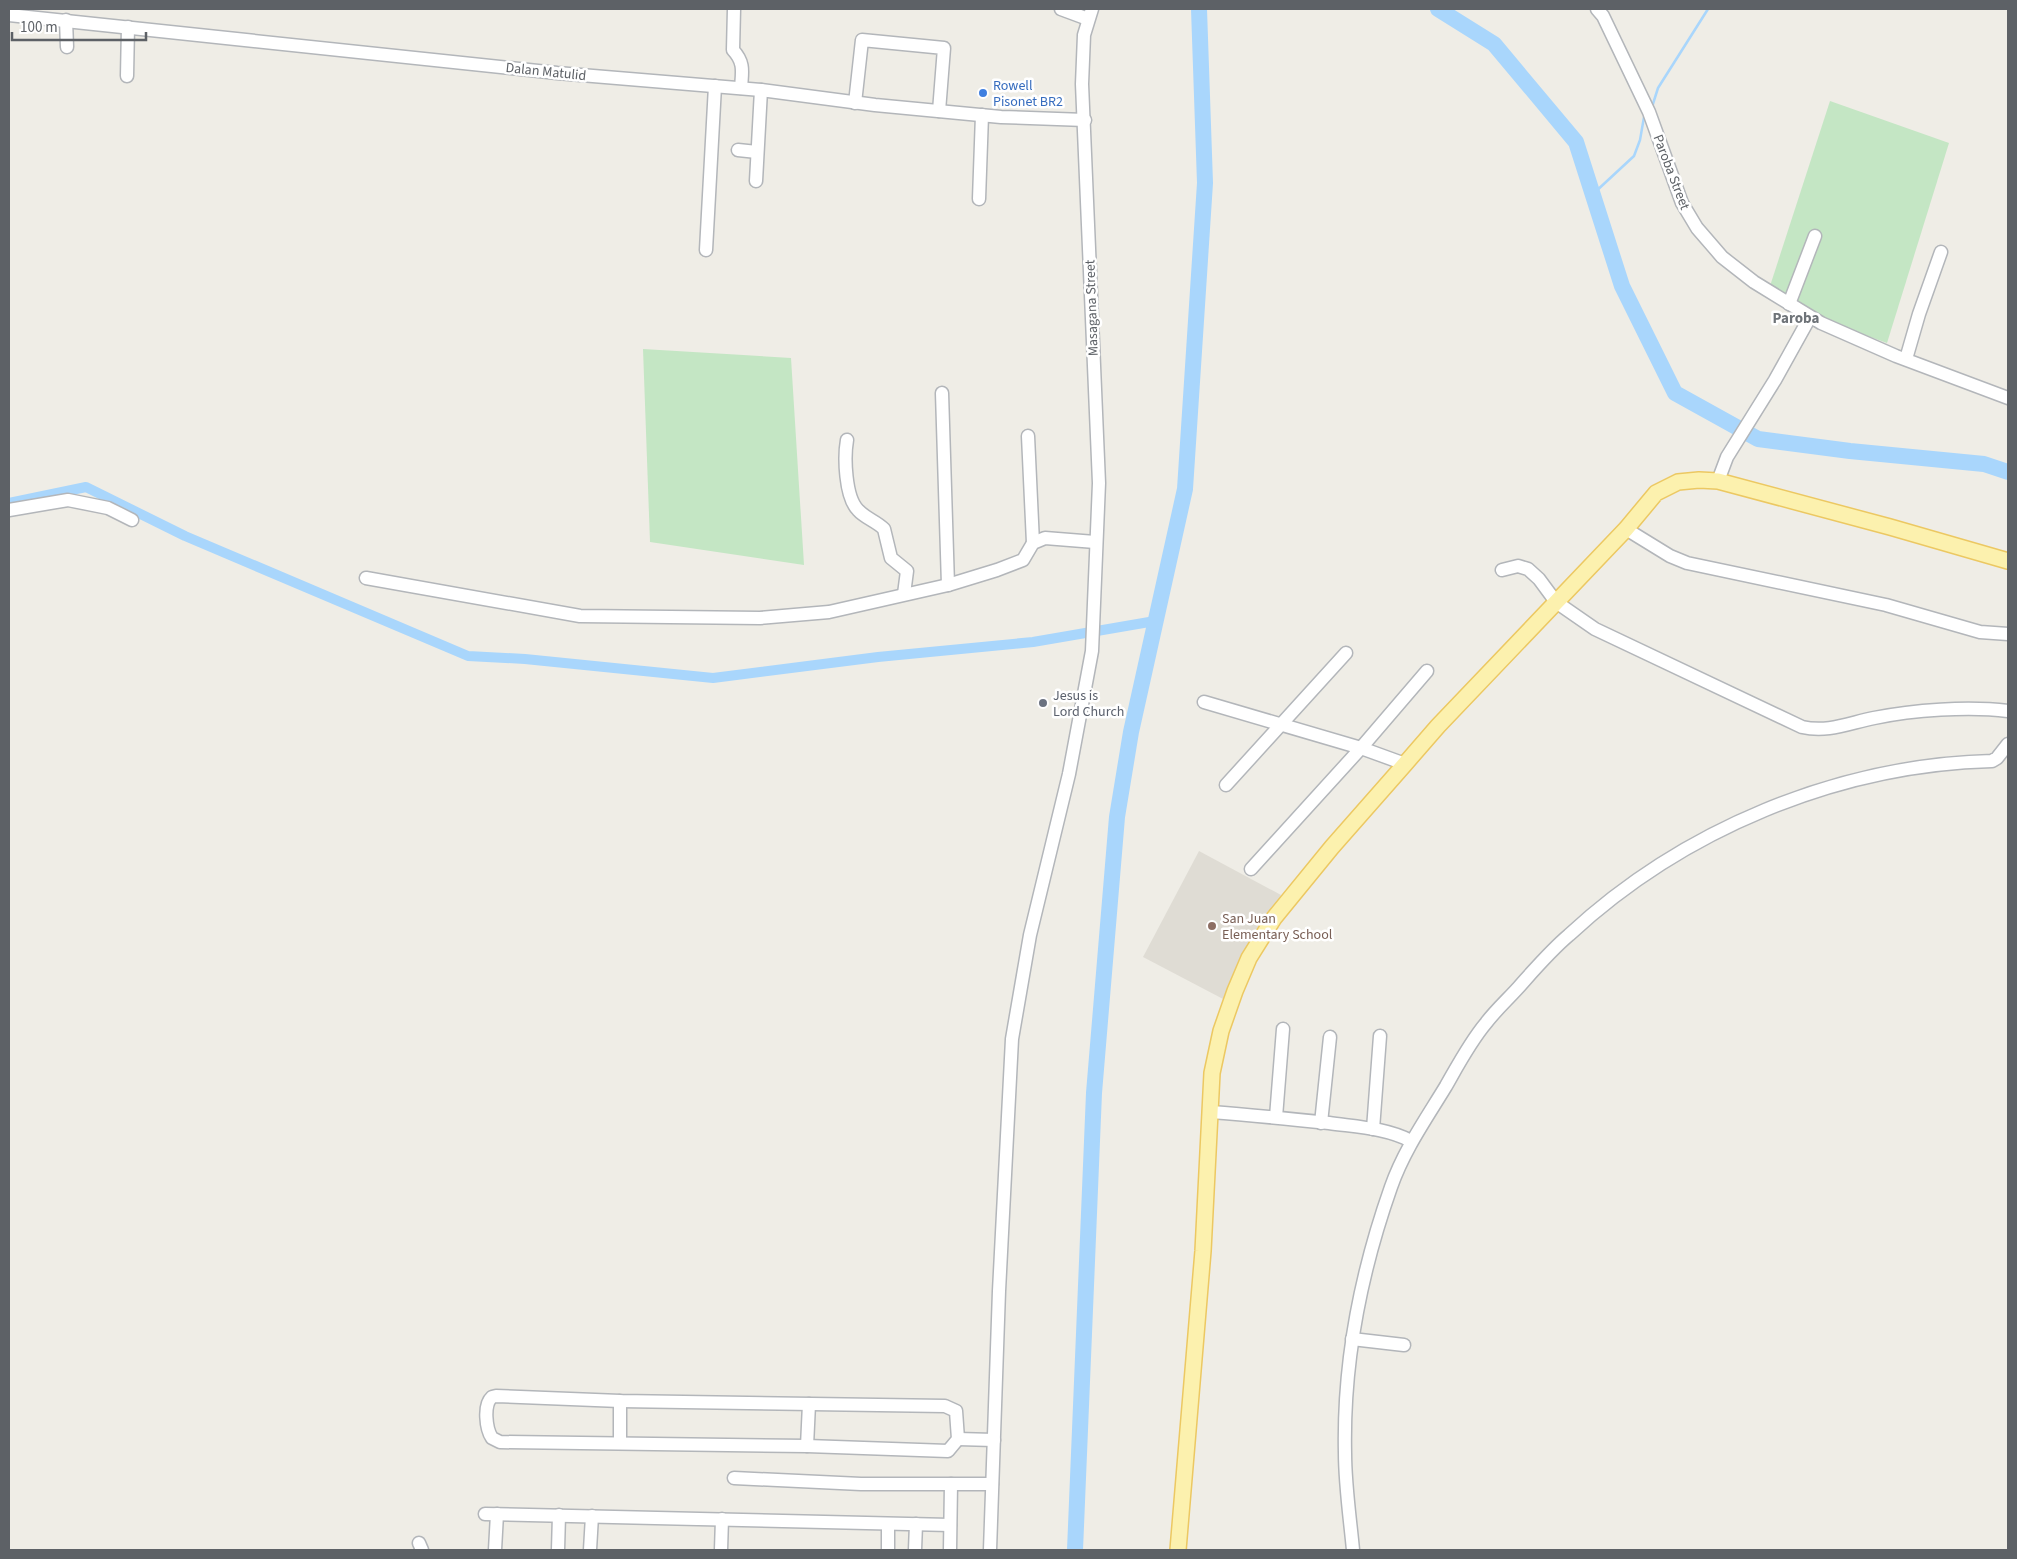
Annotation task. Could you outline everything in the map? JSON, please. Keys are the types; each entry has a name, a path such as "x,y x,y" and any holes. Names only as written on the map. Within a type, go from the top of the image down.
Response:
{"main road":[{"path":"1178,1550 1202,1270 1212,1073 1221,1031 1249,958 1274,918 1332,847 1438,726 1626,529 1656,493 1678,482 1718,481 1881,524 2008,561"}],"street":[{"path":"734,9 733,50 741,57 741,88"},
{"path":"1061,9 1090,14"},
{"name":"Paroba Street","path":"1597,9 1603,16 1649,112 1682,203 1696,228 1722,257 1754,282 1810,317 1906,359 2008,398"},
{"name":"Masagana Street","path":"990,1550 999,1291 1012,1039 1030,935 1069,774 1092,651 1095,542 1099,483 1082,84 1083,46 1090,14"},
{"name":"Dalan Matulid","path":"9,15 557,73 761,90 855,103 982,115 1085,120"},
{"path":"66,20 67,47"},
{"path":"127,76 128,27"},
{"path":"855,103 862,40 944,48 939,111"},
{"path":"706,250 715,86"},
{"path":"756,181 761,90"},
{"path":"979,200 982,115"},
{"path":"738,150 757,152"},
{"path":"1789,304 1815,236"},
{"path":"1906,359 1919,314 1941,252"},
{"path":"1718,481 1735,444 1775,380 1810,317"},
{"path":"942,393 948,584"},
{"path":"366,578 580,616 760,618 829,612 948,584 997,570 1023,560 1033,543 1028,436"},
{"path":"847,440 845,464 852,502 858,511 884,528 891,558 904,566 907,571 904,594"},
{"path":"9,510 68,500 108,508 132,520"},
{"path":"1626,529 1670,556 1687,563 1886,605 1980,632 2008,634"},
{"path":"1033,543 1045,538 1095,542"},
{"path":"1502,570 1518,566 1528,569 1556,602 1595,629 1777,716 1816,730 1842,728 1874,718 1918,713 1961,709 2008,711"},
{"path":"1226,785 1282,726 1346,653"},
{"path":"1251,868 1361,748 1427,671"},
{"path":"1204,702 1361,748 1405,764"},
{"path":"1353,1550 1345,1453 1352,1339 1368,1258 1392,1184 1411,1141 1464,1054 1486,1023 1568,935 1643,875 1672,856 1730,825 1809,794 1884,773 1936,764 1992,761 2008,746"},
{"path":"1276,1117 1283,1029"},
{"path":"1374,1128 1380,1036"},
{"path":"1321,1122 1330,1037"},
{"path":"1211,1112 1374,1128 1411,1141"},
{"path":"1352,1339 1404,1345"},
{"path":"492,1397 620,1401 950,1407 956,1411 958,1439 948,1451 620,1442 500,1442 492,1438 487,1430 488,1402 492,1397"},
{"path":"620,1401 620,1442"},
{"path":"807,1446 809,1404"},
{"path":"958,1439 994,1440"},
{"path":"734,1478 861,1484 992,1484"},
{"path":"950,1550 951,1484"},
{"path":"495,1550 491,1514 950,1525"},
{"path":"558,1550 559,1515"},
{"path":"590,1550 592,1516"},
{"path":"722,1520 722,1550"},
{"path":"888,1524 888,1550"},
{"path":"915,1550 916,1524"}],"shaded area":[{"name":"San Juan Elementary School","path":"1199,851 1281,895 1225,1000 1143,957"}],"green space":[{"path":"1830,101 1949,143 1887,343 1823,320 1770,286"},
{"path":"643,349 791,358 804,565 650,542"}],"waterway":[{"path":"1075,1550 1094,1093 1117,817 1131,732 1185,489 1205,183 1199,9"},
{"path":"1438,9 1494,44 1576,142 1622,286 1675,393 1758,439 1850,451 1984,464 2008,472"},
{"path":"1652,107 1658,88 1708,9"},
{"path":"1593,194 1634,156 1640,140 1644,117"},
{"path":"9,503 86,487 185,536 468,656 525,659 713,678 878,657 1033,642 1155,621"}],"place":[{"name":"Rowell Pisonet BR2","path":"983,93"},
{"name":"Jesus is Lord Church","path":"1043,703"},
{"name":"San Juan Elementary School","path":"1212,926"}],"district":[{"name":"Paroba","path":"1796,318"}]}
